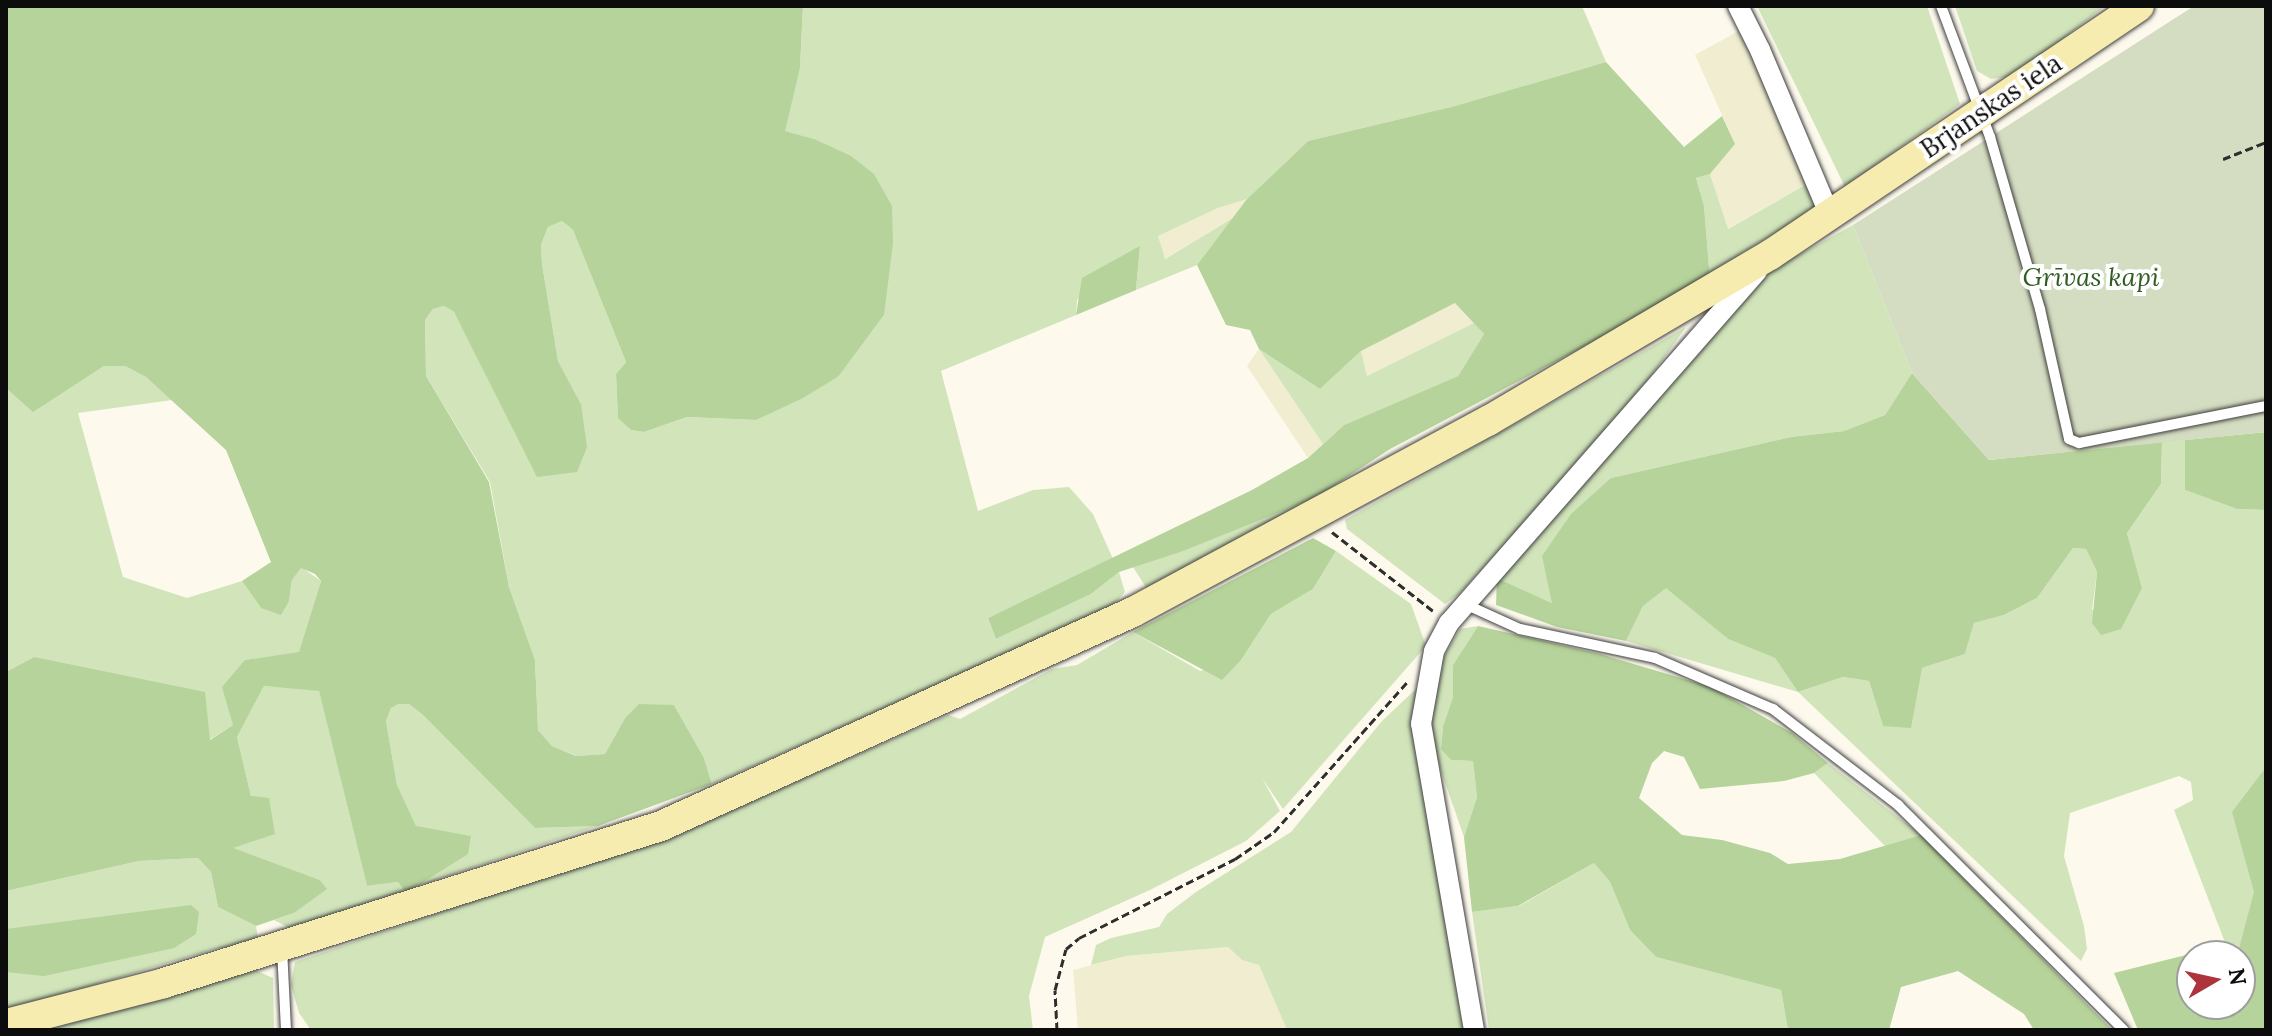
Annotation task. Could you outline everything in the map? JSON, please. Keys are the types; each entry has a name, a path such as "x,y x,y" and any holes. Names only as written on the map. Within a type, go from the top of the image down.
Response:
{"main road":[{"name":"Brjanskas iela","path":"6,1024 164,983 282,948 661,826 1133,612 1488,421 1770,255 2139,6"}],"street":[{"path":"1738,6 1837,212"},
{"path":"1474,1030 1421,724 1434,651 1449,623 1770,255"}],"lane":[{"path":"1941,6 1990,137 2040,309 2069,439 2079,443 2266,406"},
{"path":"1467,605 1520,629 1655,658 1773,709 1898,805 2124,1030"},
{"path":"282,948 286,1030"}],"path":[{"path":"2223,159 2266,142"},
{"path":"1313,517 1449,623"},
{"path":"1057,1030 1055,990 1066,949 1079,938 1235,859 1274,832 1434,651"}],"shaded area":[{"path":"1744,28 1809,183 1727,229 1710,174 1735,144 1695,55"},
{"path":"1247,199 1233,218 1164,259 1158,236 1218,208"},
{"path":"1455,303 1474,323 1367,376 1361,351"},
{"path":"1259,349 1323,444 1308,458 1247,366"},
{"path":"1228,947 1242,960 1259,965 1287,1030 1078,1030 1073,970 1126,956"}],"green space":[{"path":"6,6 803,6 800,68 785,131 814,139 851,156 874,174 892,206 893,243 884,315 839,376 803,398 756,420 687,417 644,432 631,430 618,418 616,374 626,362 573,230 562,221 548,227 541,245 542,264 558,361 581,404 587,447 577,472 537,477 454,312 444,306 433,309 425,320 426,376 489,482 509,587 535,660 538,730 552,746 576,756 605,754 625,718 639,704 674,705 704,758 712,784 598,826 535,828 423,715 409,704 398,704 391,708 386,721 397,785 416,826 471,836 468,854 406,893 398,882 367,886 319,691 264,686 237,737 251,796 269,798 275,834 233,848 320,880 327,889 294,913 256,926 218,907 211,872 198,858 139,861 6,891 6,672 34,657 205,692 210,740 233,725 222,687 245,660 299,652 321,581 315,574 301,568 292,580 289,601 281,615 261,608 242,581 271,562 226,450 146,377 125,366 104,366 33,412 6,388"},
{"path":"803,6 1582,6 1606,62 1455,106 1308,141 1247,199 1218,208 1158,236 1165,259 1233,218 1197,265 1136,290 1140,247 1077,300 1076,315 941,371 978,511 1033,490 1069,487 1093,514 1113,559 988,618 996,639 1091,594 1119,572 1125,592 1111,608 712,784 704,758 674,705 625,718 605,754 577,756 552,746 538,730 535,660 509,587 490,482 426,376 425,320 433,309 444,306 454,312 475,352 581,404 558,361 542,264 541,245 548,227 562,221 573,230 626,362 616,374 618,417 631,430 644,432 687,417 756,420 839,376 884,315 814,139 784,131 800,68"},
{"path":"1757,6 1927,6 1960,104 1845,187"},
{"path":"1955,6 2105,6 2026,67 2008,77 1991,79 1977,71"},
{"name":"Grīvas kapi","path":"2194,6 2266,6 2266,432 1989,460 1912,373 1853,225"},
{"path":"1606,62 1684,147 1722,116 1735,144 1710,174 1696,178 1704,206 1710,280 1390,449 1315,498 1183,551 1119,572 1091,594 996,639 988,618 1252,490 1308,458 1344,425 1458,376 1484,334 1455,303 1361,351 1320,389 1259,349 1250,330 1226,325 1197,265 1247,199 1308,141 1455,106"},
{"path":"1710,174 1728,229 1809,183 1816,204 1810,213 1743,252 1710,280 1704,206 1696,178"},
{"path":"1853,225 1912,373 1885,415 1844,431 1791,437 1611,478 1552,603 1497,578 1762,275"},
{"path":"1140,246 1136,290 1076,315 1082,278"},
{"path":"1474,323 1484,334 1458,376 1344,425 1323,444 1259,349 1320,389 1361,351 1367,376"},
{"path":"1686,327 1629,407 1460,593 1445,604 1347,529 1345,520"},
{"path":"104,366 125,366 146,377 172,400 78,413 123,577 187,598 242,581 261,608 289,601 292,580 301,567 321,581 299,653 245,660 233,725 209,740 34,657 6,672 6,388 33,411"},
{"path":"1912,373 1989,460 2162,442 2161,484 2127,533 2142,588 2121,629 2101,635 2092,623 2097,572 2086,549 2073,548 2037,598 2004,615 1974,623 1965,654 1922,668 1911,728 1883,726 1869,681 1843,677 1798,692 1775,658 1728,639 1666,588 1643,606 1626,641 1557,627 1496,605 1497,578 1552,603 1542,556 1571,514 1611,478 1791,437 1844,431 1885,415"},
{"path":"2266,432 2266,510 2237,509 2185,490 2185,440"},
{"path":"2185,440 2185,490 2237,509 2266,510 2266,767 2233,812 2255,892 2242,940 2224,940 2174,810 2193,800 2191,782 2179,776 2070,813 2064,856 2084,926 2087,949 2081,961 1798,692 1843,677 1869,681 1883,726 1922,668 1965,654 1974,623 2004,615 2037,598 2073,548 2086,549 2097,572 2092,610 2142,588 2127,533 2161,484 2162,442"},
{"path":"1300,504 1296,515 1147,589 1133,567"},
{"path":"1313,538 1336,551 1313,589 1271,614 1241,660 1222,680 1133,632"},
{"path":"1336,551 1411,604 1426,646 1283,809 1262,778 1280,811 1246,841 1150,890 1045,937 1029,996 1033,1030 311,1030 299,1013 291,985 295,962 605,856 757,799 948,715 960,719 1052,669 1077,665 1133,632 1200,671 1241,660 1271,614 1313,589"},
{"path":"1666,587 1728,639 1775,658 1798,692 1626,641 1643,606"},
{"path":"1478,626 1453,665 1453,697 1443,726 1441,748 1451,760 1473,761 1477,797 1464,837 1431,742 1430,716 1436,676 1447,651 1460,629"},
{"path":"1478,626 1600,654 1711,687 1792,733 1828,763 1814,773 1784,781 1700,789 1684,757 1664,751 1652,763 1639,798 1682,835 1722,840 1770,853 1788,864 1840,859 1921,835 2112,1030 2034,1030 2024,1014 1958,971 1901,987 1889,1030 1788,1030 1781,990 1656,957 1630,930 1610,882 1594,863 1518,906 1472,912 1464,837 1477,797 1473,761 1451,760 1441,749 1443,726 1453,697 1453,665"},
{"path":"264,686 319,690 367,886 398,882 406,893 293,930 274,920 294,913 326,888 320,880 231,848 251,796 237,737"},
{"path":"1417,688 1414,731 1467,1030 1287,1030 1259,965 1242,960 1228,947 1126,956 1091,965 1096,945 1111,938 1159,927 1167,914 1196,892 1291,832 1382,721"},
{"path":"397,704 409,704 423,715 535,828 598,826 414,887 470,836 416,827 397,785 386,721 391,708"},
{"path":"1828,763 1921,835 1885,846 1814,773"},
{"path":"2266,767 2266,1030 2138,1030 2114,973 2176,958 2176,1020 2256,1020 2256,940 2241,940 2254,892 2232,812"},
{"path":"198,858 211,872 218,907 256,926 258,938 234,948 218,948 6,1011 6,891 139,861"},
{"path":"1594,863 1610,882 1630,930 1656,957 1781,990 1788,1030 1489,1030 1472,912 1519,906"},
{"path":"191,905 199,912 196,934 174,948 44,976 6,972 6,929"},
{"path":"255,970 273,978 274,1030 26,1030"}]}
